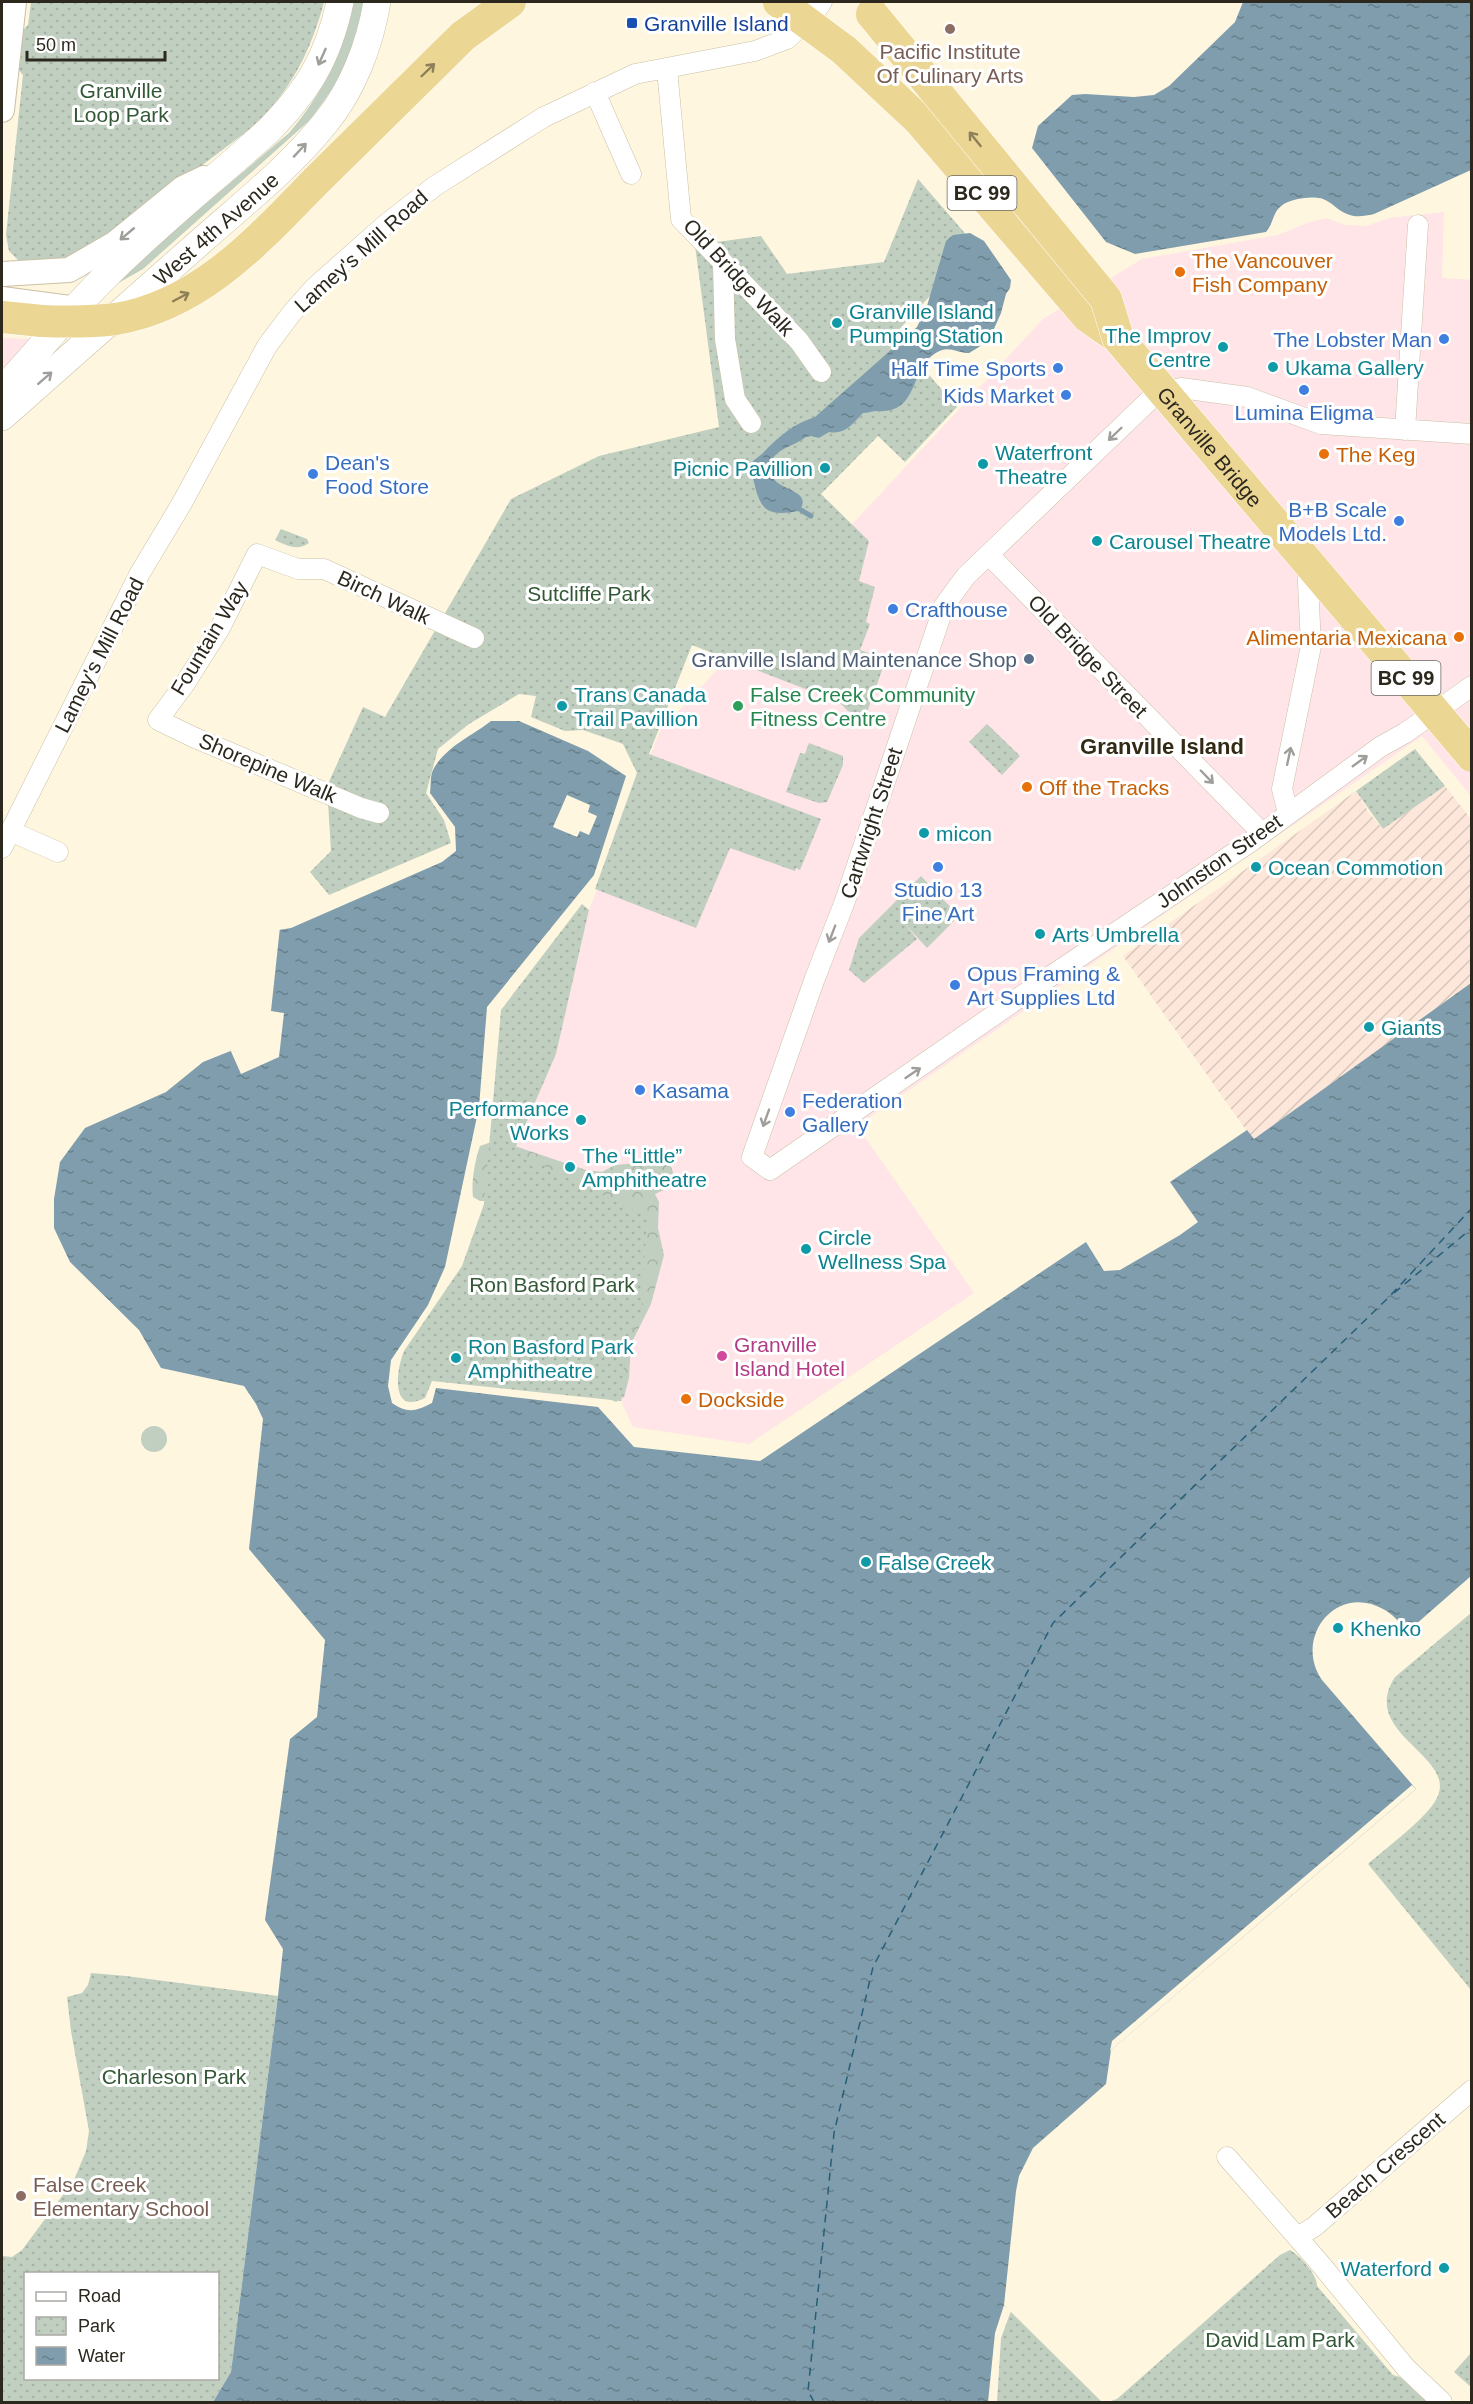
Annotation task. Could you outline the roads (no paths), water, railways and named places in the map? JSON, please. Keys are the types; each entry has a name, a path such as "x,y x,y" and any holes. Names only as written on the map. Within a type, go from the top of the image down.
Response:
{"highway":[{"path":"2,317 68,322 117,318 170,302 198,288 260,238 464,36 510,2"},
{"name":"Granville Bridge","path":"779,2 844,50 919,120 1088,317 1118,338 1472,756"},
{"path":"862,2 1106,299 1118,338"}],"main road":[{"name":"West 4th Avenue","path":"2,390 108,273 228,168 294,105 314,76 328,45 340,2"},
{"name":"West 4th Avenue","path":"2,417 252,196 296,156 327,122 344,95 361,60 374,23 377,2"}],"street":[{"path":"2,110 14,2"},
{"path":"813,5 875,63 1070,274 1272,518 1307,555 1311,646 1282,789 1288,813"},
{"name":"Lamey's Mill Road","path":"6,840 140,573 182,503 267,346 315,287 435,186 544,117 635,74 755,51 787,39 813,5"},
{"name":"Old Bridge Walk","path":"668,69 681,219 799,341 821,372"},
{"path":"595,92 631,174"},
{"path":"2,274 69,270 114,244 183,188 228,168"},
{"path":"1405,430 1418,225"},
{"path":"723,265 725,339 733,389 735,399 750,423"},
{"path":"2,299 117,315"},
{"path":"1159,382 1174,380 1206,391 1247,397 1321,424 1472,434"},
{"name":"Cartwright Street","path":"847,1117 770,1170 752,1157 815,978 845,901 944,606 966,576 1159,382"},
{"name":"Birch Walk","path":"257,554 298,569 324,569 474,638"},
{"name":"Fountain Way","path":"158,720 186,682 220,628 257,554"},
{"name":"Old Bridge Street","path":"989,555 1262,833"},
{"name":"Johnston Street","path":"847,1117 1262,833 1380,747 1405,733 1472,686"},
{"name":"Shorepine Walk","path":"158,720 203,742 361,808 379,813"},
{"path":"6,840 58,852"},
{"name":"Beach Crescent","path":"1297,2237 1314,2228 1472,2090"},
{"path":"1227,2157 1406,2368 1442,2403"}],"water":[{"path":"1243,2 1471,2 1471,170 1374,214 1350,215 1323,199 1307,198 1293,200 1282,205 1266,232 1135,254 1106,242 1032,148 1038,126 1072,95 1134,97 1154,95 1169,86 1235,22"},
{"path":"970,233 984,241 1011,280 993,331 979,347 969,353 945,349 931,356 902,405 892,410 863,413 852,425 840,432 829,432 819,438 806,437 781,451 772,460 770,475 780,484 798,494 803,501 802,506 799,511 780,513 768,510 763,506 757,492 751,465 753,462 786,432 815,417 917,327 927,306 946,241 953,235"},
{"name":"False Creek","path":"491,721 519,721 588,751 626,776 594,875 487,1007 479,1107 445,1267 428,1305 391,1360 388,1386 392,1403 403,1409 417,1409 432,1403 436,1388 598,1407 634,1447 760,1461 1086,1242 1104,1271 1120,1270 1180,1235 1198,1222 1170,1182 1247,1130 1254,1139 1471,983 1471,1576 1407,1632 1387,1611 1366,1603 1350,1603 1335,1609 1324,1619 1316,1632 1313,1648 1314,1664 1322,1680 1416,1789 1111,2050 1106,2084 1033,2148 1019,2176 1016,2191 1004,2305 1008,2309 998,2337 994,2402 213,2402 231,2372 278,1996 283,1949 265,1920 290,1739 317,1717 325,1640 249,1549 263,1419 256,1404 244,1386 161,1368 139,1330 70,1262 54,1228 54,1199 60,1162 85,1128 166,1092 203,1062 248,1044 261,1021 270,941 279,930 291,928 442,862 456,851 455,827 430,793 432,772 452,748"}],"waterway":[{"path":"801,510 811,516"}],"place":[{"name":"Granville Island","path":"632,23"},
{"name":"Pacific Institute Of Culinary Arts","path":"950,29"},
{"name":"The Vancouver Fish Company","path":"1180,272"},
{"name":"Granville Island Pumping Station","path":"837,323"},
{"name":"The Lobster Man","path":"1444,339"},
{"name":"The Improv Centre","path":"1223,347"},
{"name":"Ukama Gallery","path":"1273,367"},
{"name":"Half Time Sports","path":"1058,368"},
{"name":"Lumina Eligma","path":"1304,390"},
{"name":"Kids Market","path":"1066,395"},
{"name":"The Keg","path":"1324,454"},
{"name":"Waterfront Theatre","path":"983,464"},
{"name":"Picnic Pavillion","path":"825,468"},
{"name":"Dean's Food Store","path":"313,474"},
{"name":"B+B Scale Models Ltd.","path":"1399,521"},
{"name":"Carousel Theatre","path":"1097,541"},
{"name":"Crafthouse","path":"893,609"},
{"name":"Alimentaria Mexicana","path":"1459,637"},
{"name":"Granville Island Maintenance Shop","path":"1029,659"},
{"name":"Trans Canada Trail Pavillion","path":"562,706"},
{"name":"False Creek Community Fitness Centre","path":"738,706"},
{"name":"Off the Tracks","path":"1027,787"},
{"name":"micon","path":"924,833"},
{"name":"Studio 13 Fine Art","path":"938,867"},
{"name":"Ocean Commotion","path":"1256,867"},
{"name":"Arts Umbrella","path":"1040,934"},
{"name":"Opus Framing & Art Supplies Ltd","path":"955,985"},
{"name":"Giants","path":"1369,1027"},
{"name":"Kasama","path":"640,1090"},
{"name":"Federation Gallery","path":"790,1112"},
{"name":"Performance Works","path":"581,1120"},
{"name":"The “Little” Amphitheatre","path":"570,1167"},
{"name":"Circle Wellness Spa","path":"806,1249"},
{"name":"Granville Island Hotel","path":"722,1356"},
{"name":"Ron Basford Park Amphitheatre","path":"456,1358"},
{"name":"Dockside","path":"686,1399"},
{"name":"False Creek","path":"866,1562"},
{"name":"Khenko","path":"1338,1628"},
{"name":"False Creek Elementary School","path":"21,2196"},
{"name":"Waterford","path":"1444,2268"}],"district":[{"name":"Granville Island","path":"1162,746"}],"park label":[{"name":"Granville Loop Park","path":"121,102"},
{"name":"Sutcliffe Park","path":"589,593"},
{"name":"Ron Basford Park","path":"552,1284"},
{"name":"Charleson Park","path":"174,2076"},
{"name":"David Lam Park","path":"1280,2339"}]}
